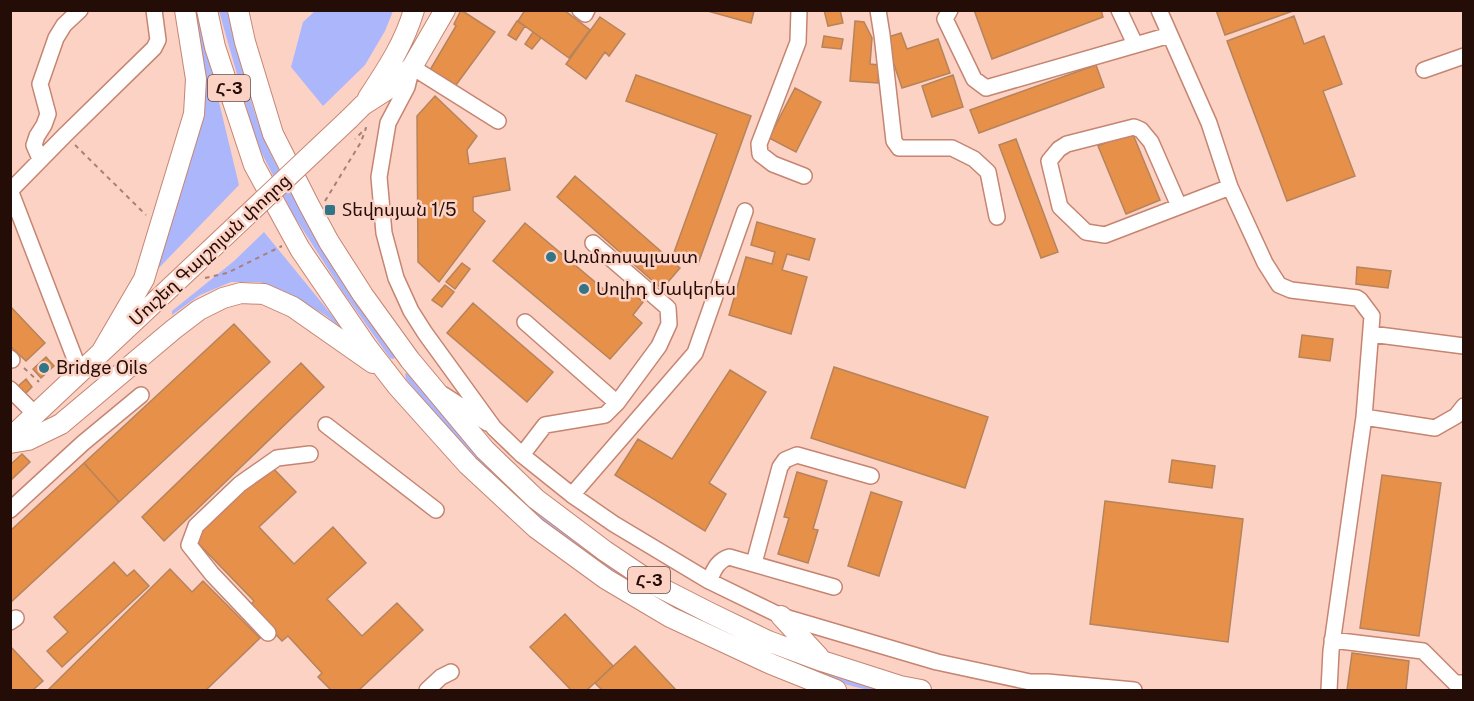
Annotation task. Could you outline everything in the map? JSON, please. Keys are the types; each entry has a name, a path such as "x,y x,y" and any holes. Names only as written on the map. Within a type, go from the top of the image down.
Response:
{"main road":[{"path":"102,351 144,279 194,114 196,79 185,10"},
{"name":"Հ-3","path":"207,10 215,47 254,165 300,249 367,347 398,387 468,465 536,528 606,579 670,617 771,664 836,690"},
{"name":"Հ-3","path":"238,10 245,42 273,134 329,242 363,295 410,360 485,450 536,499 605,551 657,586 768,641 900,686 921,690"},
{"path":"363,105 402,42 414,10"},
{"name":"Մուշեղ Գալշոյան փողոց","path":"10,438 363,105 391,87 412,67 445,10"},
{"path":"10,442 28,440 61,424 174,328 199,310 241,293 264,294 293,307 388,374"},
{"path":"781,616 822,661"}],"street":[{"path":"40,159 34,145 48,114 40,84 56,38 80,10"},
{"path":"80,372 11,190 154,48 158,40 154,10"},
{"path":"580,10 585,14 587,10"},
{"path":"799,10 798,42 759,144 760,154 773,164 804,176"},
{"path":"878,10 894,141 899,148 952,148 974,159 988,172 997,217"},
{"path":"950,10 945,19 974,79 986,88 1170,35"},
{"path":"1119,10 1136,44"},
{"path":"1159,10 1209,123 1230,187 1265,263 1279,285 1291,290 1360,300 1372,316 1364,417 1332,640 1329,690"},
{"path":"1424,70 1464,56"},
{"path":"498,121 412,67 407,87 388,123 379,177 384,233 396,278 411,311 494,428 522,455 572,495 614,524 709,581 781,616 937,662 1030,682 1134,690"},
{"path":"1179,207 1151,142 1141,130 1134,126 1067,144 1059,148 1049,161 1060,207 1086,232 1105,235 1179,207 1230,187"},
{"path":"572,495 695,353 745,211"},
{"path":"522,455 545,425 605,415 617,403 659,346 669,324 668,308 593,243"},
{"path":"525,322 617,403"},
{"path":"1371,334 1464,346"},
{"path":"388,374 410,360"},
{"path":"430,386 494,428"},
{"path":"10,389 35,414"},
{"path":"10,510 83,443 141,395"},
{"path":"1364,417 1436,428 1456,416 1464,406"},
{"path":"326,424 436,510"},
{"path":"268,633 212,574 189,545 196,526 240,484 277,458 310,454"},
{"path":"754,563 780,467 785,460 796,455 871,476"},
{"path":"709,581 717,565 729,557 834,587"},
{"path":"1332,640 1423,651 1455,682 1464,683"},
{"path":"427,690 441,677 451,672"}],"path":[{"path":"325,201 361,142 366,128 354,139"},
{"path":"65,135 148,216"},
{"path":"201,279 227,273 282,246"},
{"path":"26,369 39,382"}],"shaded area":[{"path":"316,10 393,11 385,31 365,65 323,106 291,67 303,22"},
{"path":"193,11 197,11 239,185 154,273 195,141"},
{"path":"219,11 227,11 253,107 272,157 326,252 396,357 393,359 390,358 343,292 294,216 261,152"},
{"path":"264,232 344,330 325,315 289,294 260,282 231,282 200,295 172,315 172,311 234,261"},
{"path":"407,373 608,560 894,690 868,690 848,685 780,659 690,618 606,568 543,522 499,483 456,438 406,379 405,374"}],"building":[{"path":"461,10 495,32 456,85 430,70 456,26 454,24"},
{"path":"525,10 564,10 590,30 569,58 518,21"},
{"path":"704,10 751,10 754,11 751,23"},
{"path":"824,10 840,10 843,23 828,26"},
{"path":"974,10 1101,10 1103,17 992,59"},
{"path":"1216,10 1293,10 1293,11 1225,35"},
{"path":"1294,16 1304,44 1324,36 1342,84 1323,91 1355,176 1287,201 1227,41"},
{"path":"600,17 625,34 609,56 605,52 586,79 566,64"},
{"path":"517,21 525,26 516,40 508,35"},
{"path":"855,21 864,22 872,38 870,64 879,65 878,83 850,81"},
{"path":"533,32 541,38 532,49 525,44"},
{"path":"901,33 907,49 938,39 950,73 902,88 885,38"},
{"path":"824,36 843,39 841,49 822,47"},
{"path":"1096,65 1104,87 979,133 970,110"},
{"path":"636,75 751,116 698,264 673,255 717,134 626,101"},
{"path":"953,75 963,107 932,117 922,86"},
{"path":"795,88 821,102 796,152 769,138"},
{"path":"435,96 477,136 467,150 469,164 505,158 510,190 473,197 473,211 485,221 439,282 418,262 417,116"},
{"path":"1132,132 1160,200 1126,214 1098,146"},
{"path":"1016,139 1058,252 1041,258 999,145"},
{"path":"575,176 680,268 662,289 557,197"},
{"path":"757,222 815,239 809,260 787,254 782,270 807,277 791,334 729,315 746,257 772,264 775,252 751,245"},
{"path":"525,223 613,297 623,285 643,302 633,315 642,323 610,359 493,261"},
{"path":"462,263 470,269 455,289 446,282"},
{"path":"1357,267 1391,271 1388,288 1356,284"},
{"path":"445,285 454,292 442,307 432,300"},
{"path":"473,303 553,372 527,402 447,333"},
{"path":"10,306 45,343 26,361 10,346"},
{"path":"234,324 270,362 119,502 84,463"},
{"path":"1302,335 1333,339 1330,361 1299,357"},
{"name":"Bridge Oils","path":"46,357 54,366 41,378 33,369"},
{"path":"301,363 324,387 164,541 142,517"},
{"path":"834,367 988,417 965,488 811,438"},
{"path":"730,370 766,392 709,483 726,494 705,531 615,475 638,439 672,459"},
{"path":"26,379 32,387 24,395 17,387"},
{"path":"22,454 30,462 10,481 10,465"},
{"path":"1172,460 1215,466 1212,488 1169,482"},
{"path":"84,463 119,502 10,603 10,531"},
{"path":"270,465 296,492 259,527 294,564 333,527 366,563 327,599 362,636 397,603 423,630 359,690 331,690 318,677 322,673 288,636 282,641 249,606 254,601 193,538"},
{"path":"797,472 827,481 813,529 818,530 808,563 778,554 789,518 784,517"},
{"path":"1382,475 1441,483 1419,636 1360,628"},
{"path":"871,492 902,502 879,576 848,566"},
{"path":"1105,501 1243,519 1228,642 1090,624"},
{"path":"114,562 127,576 134,570 149,586 62,667 47,651 68,632 54,617"},
{"path":"170,569 192,592 203,581 260,638 206,690 48,690"},
{"path":"565,614 613,666 587,690 571,690 530,647"},
{"path":"10,646 43,681 33,690 10,690"},
{"path":"635,646 676,690 602,690 595,683"},
{"path":"1352,653 1409,661 1406,690 1347,690"}],"place":[{"name":"Տեվոսյան 1/5","path":"330,210"},
{"name":"Առմռոսպլաստ","path":"551,257"},
{"name":"Սոլիդ Մակերես","path":"584,289"},
{"name":"Bridge Oils","path":"44,368"}]}
